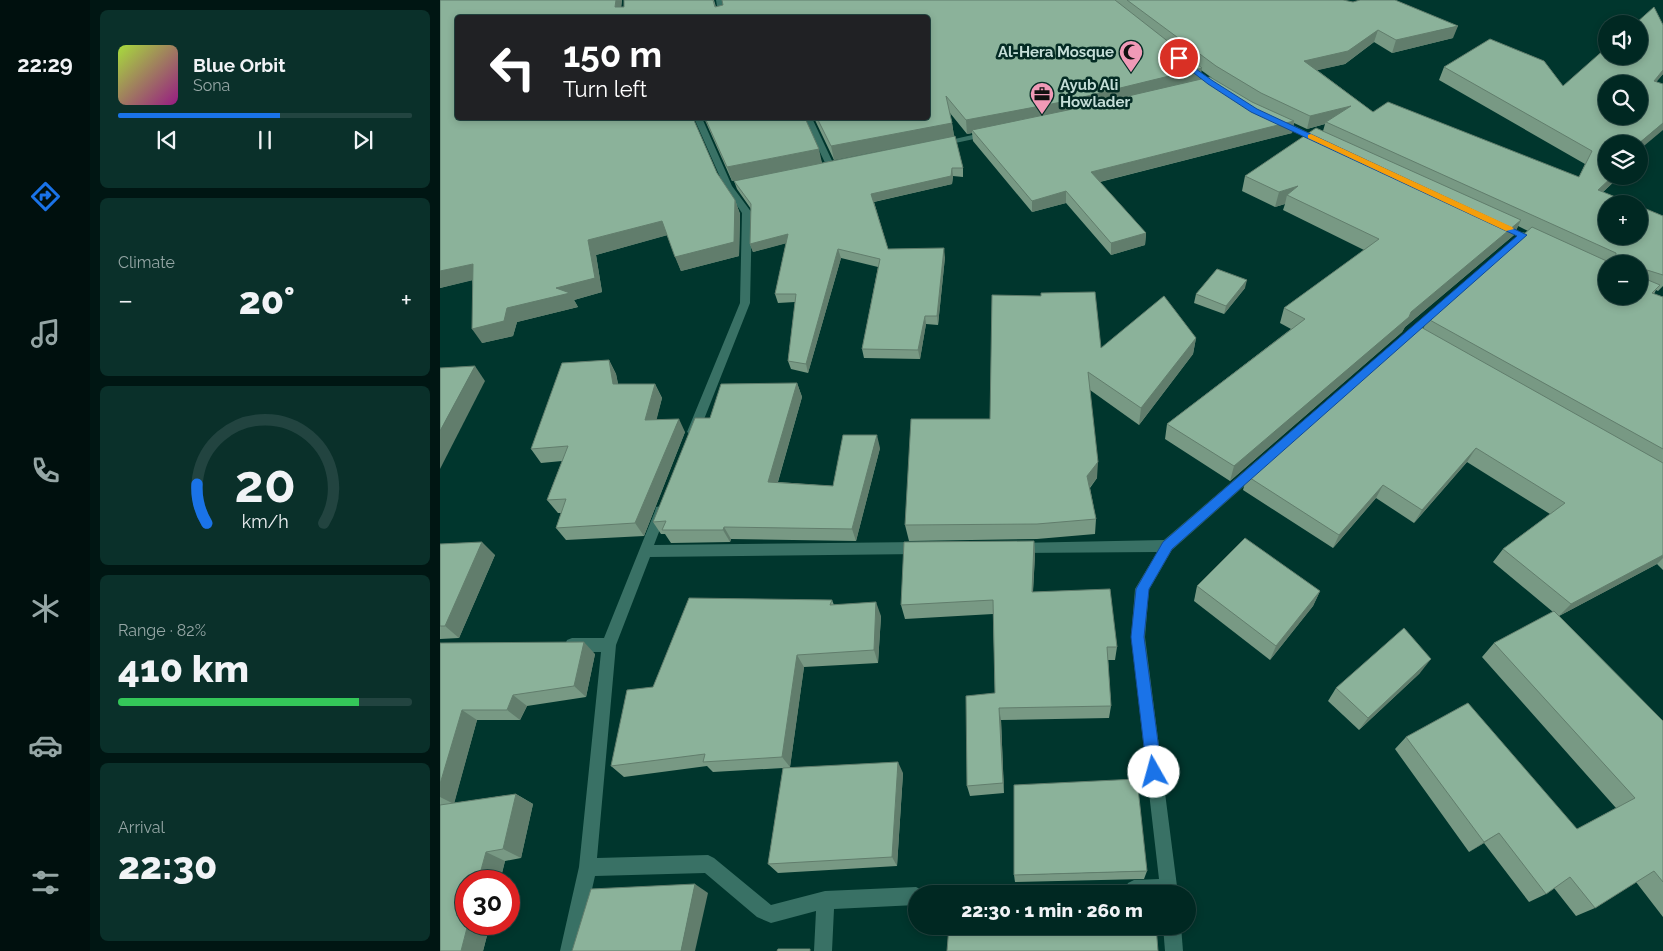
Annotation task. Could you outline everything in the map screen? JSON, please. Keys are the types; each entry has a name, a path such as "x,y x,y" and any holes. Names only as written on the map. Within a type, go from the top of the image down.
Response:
{"street":[{"path":"719,0 722,15"},
{"path":"1272,118 1326,144"},
{"path":"690,441 746,303 747,213 699,120"},
{"path":"809,120 830,165"},
{"path":"934,144 1000,131"},
{"path":"821,167 840,163"},
{"path":"1168,885 1138,637 1142,589 1168,546 1414,335 1522,235"},
{"path":"569,951 588,868 609,645 667,496"},
{"path":"1000,547 1168,546"},
{"path":"645,551 931,548"},
{"path":"560,646 609,645"},
{"path":"588,868 708,864 763,910 771,914 825,900 908,896"},
{"path":"823,951 825,900"},
{"path":"1173,935 1174,951"}],"building":[{"path":"440,0 616,0 615,7 624,7 624,0 713,0 715,7 723,5 722,0 1115,0 1202,68 1067,101 966,120 946,96 952,123 831,146 818,120 930,120 930,15 455,15 455,120 694,120 717,173 735,200 734,242 675,257 662,221 588,240 595,278 556,288 570,293 507,308 504,321 472,329 473,264 440,271"},
{"path":"1127,0 1343,0 1353,2 1360,0 1395,0 1458,26 1396,40 1378,30 1348,51 1304,61 1373,112 1388,102 1579,177 1592,151 1444,67 1490,39 1544,61 1563,86 1598,55 1598,65 1648,65 1648,15 1645,15 1654,7 1663,25 1663,70 1654,81 1663,84 1663,123 1648,136 1598,135 1598,185 1603,185 1598,190 1610,195 1598,195 1598,245 1326,122 1351,106 1310,116 1261,93 1216,66"},
{"path":"1210,77 1252,102 1294,121 1091,172 1146,233 1111,243 1066,191 1032,201 972,130 1068,110"},
{"path":"706,120 806,120 819,149 727,167"},
{"path":"1316,128 1521,220 1411,312 1409,317 1234,466 1167,424 1305,319 1284,308 1379,239 1287,195 1298,186 1279,192 1245,176"},
{"path":"955,136 963,168 952,168 951,176 871,194 888,249 944,248 937,316 925,316 918,350 862,349 880,259 838,249 806,364 788,361 796,294 775,294 788,234 750,244 751,204 734,181"},
{"path":"1648,210 1663,216 1663,275 1648,270 1648,255 1616,255 1616,253 1598,245 1648,245"},
{"path":"1532,227 1598,257 1598,305 1648,305 1648,280 1660,285 1652,293 1663,297 1663,449 1428,319"},
{"path":"1217,269 1247,280 1226,306 1196,294"},
{"path":"1095,292 1101,348 1164,296 1196,338 1141,408 1088,372 1098,462 1087,476 1096,519 1037,524 905,525 911,419 990,419 992,295 1041,296 1041,293"},
{"path":"1419,326 1663,463 1663,555 1571,604 1503,549 1565,503 1476,448 1422,510 1383,485 1339,535 1247,476"},
{"path":"609,360 613,384 655,384 645,420 679,419 635,523 556,528 566,499 547,500 568,446 531,449 562,363"},
{"path":"475,366 440,431 440,368"},
{"path":"797,383 768,482 833,486 843,435 877,435 852,529 724,527 723,530 662,530 666,521 653,522 695,418 710,418 721,384"},
{"path":"1245,538 1320,591 1276,646 1197,586"},
{"path":"1034,541 1032,592 1110,589 1117,647 1107,647 1111,706 999,708 1003,783 967,786 966,696 995,693 993,600 901,605 904,542"},
{"path":"482,542 445,626 440,626 440,544"},
{"path":"689,598 832,600 830,605 876,602 874,650 797,655 782,757 703,762 705,754 611,766 627,690 653,687"},
{"path":"1554,611 1663,721 1663,882 1654,871 1595,908 1570,877 1546,894 1499,833 1484,842 1406,737 1468,703 1577,829 1635,798 1494,643"},
{"path":"1404,628 1431,659 1368,718 1336,688"},
{"path":"584,642 574,686 513,695 507,710 462,710 440,784 440,643"},
{"path":"898,762 892,857 768,864 783,768"},
{"path":"1137,779 1147,871 1014,875 1014,785"},
{"path":"516,794 503,849 486,852 481,870 455,870 455,935 465,935 461,951 440,951 440,805"},
{"path":"695,884 681,951 572,951 591,889"},
{"path":"948,935 1157,935 1158,951 947,951"},
{"path":"778,949 810,949 810,951 777,951"}],"slow traffic":[{"path":"1311,137 1509,229"}],"place":[{"name":"Al-Hera Mosque","path":"1131,73"},
{"name":"Ayub Ali Howlader","path":"1042,115"}],"route":[{"path":"1154,772 1138,637 1142,589 1168,546 1409,332 1523,235 1254,110 1210,83 1179,58"}]}
